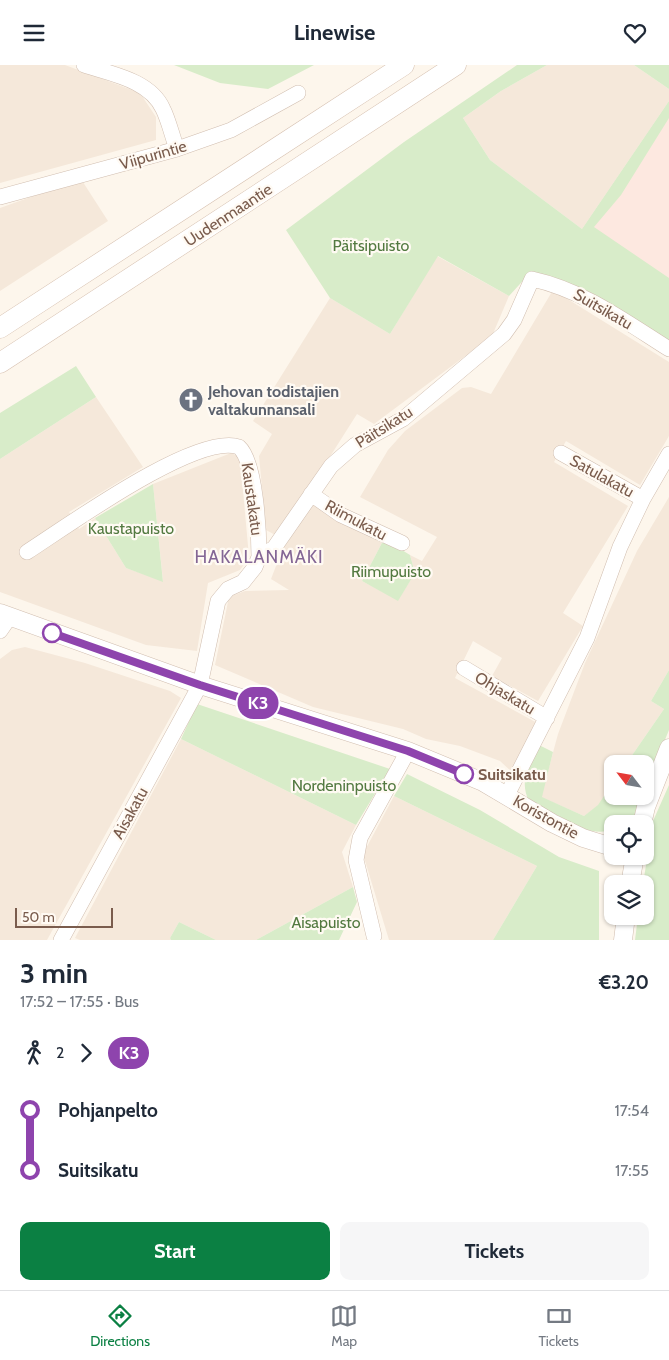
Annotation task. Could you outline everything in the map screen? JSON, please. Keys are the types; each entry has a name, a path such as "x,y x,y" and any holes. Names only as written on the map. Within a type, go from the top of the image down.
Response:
{"main road":[{"name":"Uudenmaantie","path":"0,328 404,65"},
{"name":"Uudenmaantie","path":"0,363 456,65"}],"street":[{"path":"84,65 136,83 152,94 163,109 176,149"},
{"name":"Viipurintie","path":"0,197 176,149 231,130 298,93"},
{"name":"Suitsikatu","path":"532,279 558,286 586,298 669,349"},
{"name":"Päitsikatu","path":"259,557 274,548 342,455 365,439 403,419 494,343 514,320 532,279"},
{"name":"Kaustakatu","path":"27,552 153,473 197,453 232,445 244,452 250,465 259,557 255,567 244,582 228,589 218,601 200,685"},
{"name":"Satulakatu","path":"561,453 643,499"},
{"path":"507,795 587,638 610,571 643,499 669,454"},
{"name":"Riimukatu","path":"312,494 341,515 402,543"},
{"name":"Koristontie","path":"3,621 408,751 483,782 552,823 584,838 604,844"},
{"name":"Ohjaskatu","path":"464,668 547,718"},
{"name":"Aisakatu","path":"61,940 200,685"},
{"path":"644,815 669,748"},
{"path":"374,936 356,860 357,849 360,838 408,751"},
{"path":"623,940 625,925"}],"shaded area":[{"path":"0,65 65,65 140,93 156,117 156,140 0,183"},
{"path":"547,65 634,65 669,89 669,101 582,229 490,160 463,118 501,91"},
{"path":"669,101 669,294 582,229"},
{"path":"81,179 108,221 0,291 0,208"},
{"path":"437,256 509,296 492,336 374,424 357,414 279,537 266,530 259,456 272,434 253,421 330,298 390,334"},
{"path":"553,290 669,362 669,436 640,485 566,441 554,462 628,506 563,613 583,626 538,701 492,676 502,658 473,641 455,678 539,724 512,772 500,761 460,746 426,739 403,729 313,707 215,665 229,597 245,591 289,590 271,579 286,540 310,502 384,539 362,581 398,600 415,573 410,555 422,561 437,537 360,497 388,450 405,431 462,388 471,387 491,394"},
{"path":"96,397 143,467 69,512 79,529 95,518 126,568 163,581 153,484 231,453 240,457 249,557 240,570 208,583 197,651 146,645 0,592 0,459"},
{"path":"669,497 669,670 651,701 664,709 632,755 604,755 604,797 598,806 584,816 541,797 558,734 585,663 637,551"},
{"path":"25,647 85,663 170,691 181,698 47,940 0,940 0,659 12,650"},
{"path":"181,739 356,825 342,852 353,887 256,940 216,940 179,922 170,938 171,940 80,940 75,938"},
{"path":"394,796 537,866 493,940 389,940 363,854"}],"green space":[{"path":"174,65 314,65 268,89 220,83"},
{"name":"Päitsipuisto","path":"517,65 547,65 501,91 463,118 490,160 582,229 669,101 669,118 621,195 594,227 669,278 669,344 530,273 509,296 438,256 390,334 330,298 286,230 404,142"},
{"path":"634,65 669,65 669,89"},
{"path":"76,366 96,397 0,459 0,413"},
{"name":"Kaustapuisto","path":"153,484 163,582 126,568 95,518"},
{"name":"Riimupuisto","path":"384,539 410,555 415,573 398,601 362,581"},
{"path":"669,670 669,730 654,766 654,755 632,755 664,709 651,701"},
{"name":"Nordeninpuisto","path":"197,704 390,769 356,825 181,739"},
{"path":"539,745 553,752 542,797 584,816 598,805 604,796 604,805 638,805 634,815 604,815 604,832 602,832 591,831 570,824 530,803 525,787 526,773"},
{"path":"407,774 480,810 559,857 599,871 599,940 493,940 537,866 394,796"},
{"path":"669,785 669,940 635,940 637,925 654,925 654,875 644,875 646,865 654,865 654,819"},
{"name":"Aisapuisto","path":"353,887 357,902 339,940 256,940"},
{"path":"179,922 216,940 171,940 170,938"}],"bus line":[{"name":"K3","path":"52,633 200,685 408,751 464,774"}],"place":[{"name":"Jehovan todistajien valtakunnansali","path":"191,400"},
{"name":"Suitsikatu","path":"464,774"}],"district":[{"name":"HAKALANMÄKI","path":"259,557"}]}
